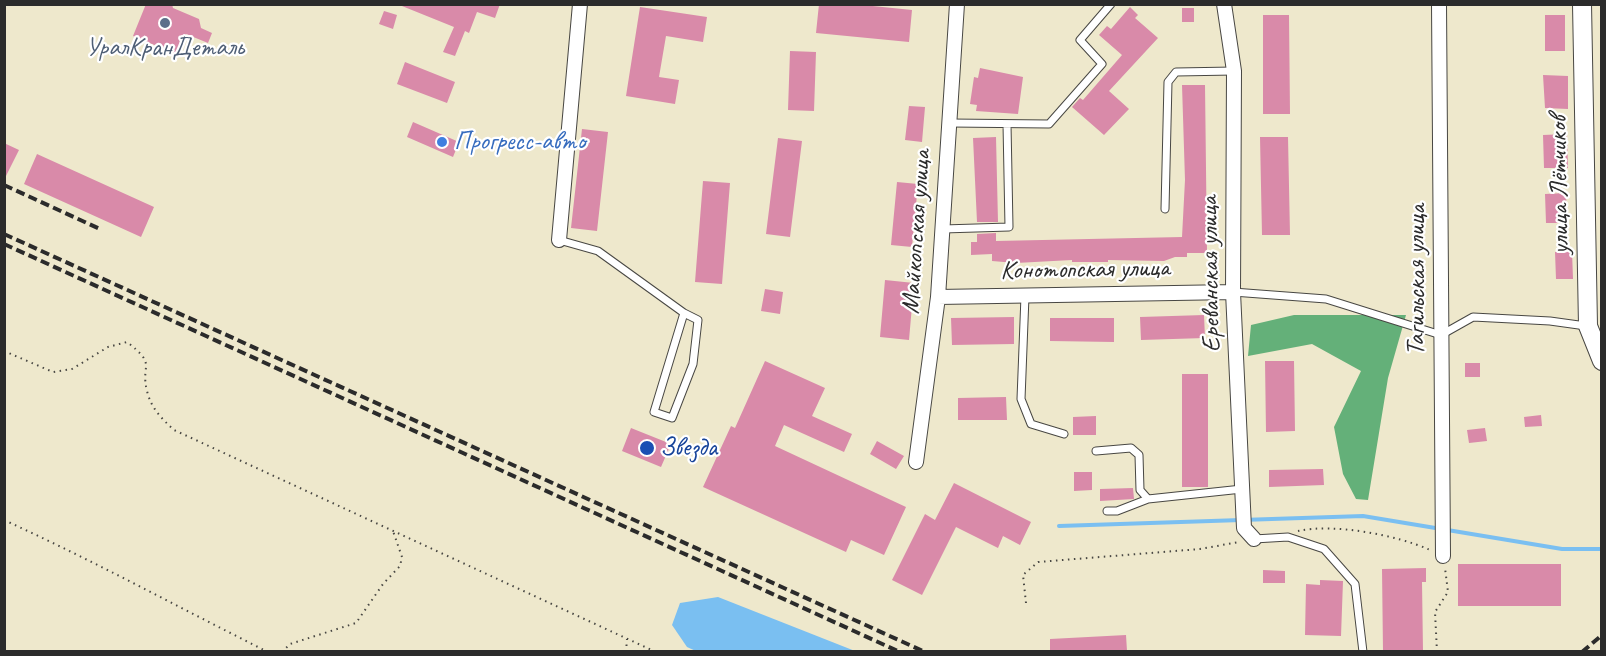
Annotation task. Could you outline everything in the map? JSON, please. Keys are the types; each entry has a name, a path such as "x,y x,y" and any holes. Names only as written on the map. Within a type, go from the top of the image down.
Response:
{"main road":[{"name":"улица Лётчиков","path":"1582,4 1595,329 1602,361"}],"street":[{"path":"559,240 580,4"},
{"name":"Майкопская улица","path":"916,462 938,297 957,4"},
{"name":"Ереванская улица","path":"1224,4 1234,71 1233,292 1244,528 1254,539"},
{"name":"Тагильская улица","path":"1439,4 1443,556"},
{"name":"Конотопская улица","path":"938,297 1233,292"}],"lane":[{"path":"950,123 1049,124 1066,108 1102,64 1080,40 1111,4"},
{"path":"1165,209 1168,82 1176,72 1234,71"},
{"path":"943,229 1009,227 1007,124"},
{"path":"559,240 598,251 684,313 698,320 693,364 672,418 654,412 684,313"},
{"path":"1233,292 1326,299 1441,335 1473,317 1550,321 1595,329"},
{"path":"1025,296 1021,399 1031,424 1064,434"},
{"path":"1096,451 1131,448 1138,455 1140,490 1148,499"},
{"path":"1107,511 1117,512 1148,499 1242,489"},
{"path":"1254,539 1288,537 1324,549 1355,584 1363,651"}],"path":[{"path":"4,351 53,372 72,369 108,347 127,342 141,352 148,362 147,389 157,414 174,430 656,651"},
{"path":"4,520 68,548 140,588 268,651"},
{"path":"1288,537 1300,530 1361,531 1407,540 1443,556 1448,592 1435,612 1437,651"},
{"path":"282,651 290,645 356,623 383,584 400,566 402,557 393,531"},
{"path":"1026,603 1023,575 1038,562 1200,549 1254,539"},
{"path":"626,651 627,639"}],"green space":[{"path":"1294,315 1406,315 1388,378 1368,500 1356,499 1343,474 1334,427 1361,371 1312,344 1248,356 1251,325"}],"water":[{"path":"718,597 855,651 698,652 687,647 672,625 680,603"}],"building":[{"path":"146,4 172,4 173,8 199,19 201,28 212,33 208,43 186,34 178,55 133,36"},
{"path":"397,4 500,4 495,18 477,12 469,33 465,31 455,56 443,52 454,27"},
{"path":"819,4 853,4 912,10 909,42 816,33"},
{"path":"640,7 707,17 703,42 666,36 659,77 679,80 675,104 626,96"},
{"path":"1130,7 1138,15 1135,18 1158,38 1109,91 1129,109 1104,135 1072,107 1080,98 1083,100 1122,55 1099,35 1107,26 1111,29"},
{"path":"1182,8 1194,8 1194,22 1182,22"},
{"path":"384,11 397,15 393,29 379,24"},
{"path":"1263,15 1289,15 1290,114 1263,114"},
{"path":"1545,15 1565,15 1565,51 1545,51"},
{"path":"790,51 816,52 814,111 788,110"},
{"path":"405,62 455,82 447,103 397,84"},
{"path":"980,68 1023,77 1018,114 976,111 977,105 970,104 974,77 978,78"},
{"path":"1543,75 1568,76 1568,109 1545,108"},
{"path":"1182,85 1205,85 1207,253 1187,253 1187,257 1175,257 1164,261 1072,262 1072,260 1016,263 992,261 992,254 971,255 971,242 977,242 977,234 996,233 996,241 1182,237 1185,180"},
{"path":"909,106 925,107 922,142 905,140"},
{"path":"413,122 459,142 453,157 407,137"},
{"path":"582,129 608,132 597,231 571,228"},
{"path":"1567,134 1568,168 1544,168 1543,135"},
{"path":"996,137 998,222 977,222 973,138"},
{"path":"1260,137 1288,137 1290,235 1262,235"},
{"path":"778,138 802,141 790,237 766,234"},
{"path":"4,143 19,150 4,180"},
{"path":"37,154 154,207 141,237 24,184"},
{"path":"703,181 730,183 722,284 695,282"},
{"path":"897,182 918,184 912,247 891,245"},
{"path":"1566,193 1567,223 1546,223 1545,194"},
{"path":"1572,251 1573,279 1556,279 1555,252"},
{"path":"885,280 914,283 909,340 880,337"},
{"path":"765,289 783,292 780,314 761,311"},
{"path":"1204,315 1205,338 1141,340 1140,317"},
{"path":"1014,317 1014,344 952,345 951,318"},
{"path":"1050,318 1114,318 1114,342 1050,341"},
{"path":"765,361 825,388 812,416 852,434 844,452 784,425 775,446 906,507 884,555 851,540 846,552 703,487 731,426 735,428"},
{"path":"1265,361 1294,361 1295,431 1266,432"},
{"path":"1465,363 1480,363 1480,377 1465,377"},
{"path":"1182,374 1208,374 1208,487 1182,487"},
{"path":"1006,397 1007,420 958,420 958,398"},
{"path":"1541,415 1542,426 1525,427 1524,417"},
{"path":"1096,416 1096,435 1073,435 1073,417"},
{"path":"631,428 671,444 661,467 622,451"},
{"path":"1485,428 1487,441 1469,443 1467,430"},
{"path":"877,441 904,456 896,469 870,454"},
{"path":"1323,469 1324,485 1269,487 1269,470"},
{"path":"1074,472 1092,472 1092,490 1074,491"},
{"path":"954,483 1031,522 1020,545 1003,536 998,548 956,527 922,595 892,580 925,514 935,520"},
{"path":"1133,488 1134,499 1100,501 1100,489"},
{"path":"1458,564 1561,564 1561,606 1458,606"},
{"path":"1426,568 1426,582 1422,582 1423,651 1383,651 1382,569"},
{"path":"1263,570 1285,571 1285,583 1263,583"},
{"path":"1320,580 1343,581 1341,636 1305,635 1306,584 1320,585"},
{"path":"1126,635 1127,651 1050,651 1050,639"}],"waterway":[{"path":"1059,526 1363,516 1562,549 1602,549"}],"railway":[{"path":"4,185 102,230"},
{"path":"4,234 925,652"},
{"path":"4,244 900,652"},
{"path":"1582,652 1602,635"}],"place":[{"name":"УралКранДеталь","path":"165,23"},
{"name":"Прогресс-авто","path":"442,142"},
{"name":"Звезда","path":"647,448"}]}
